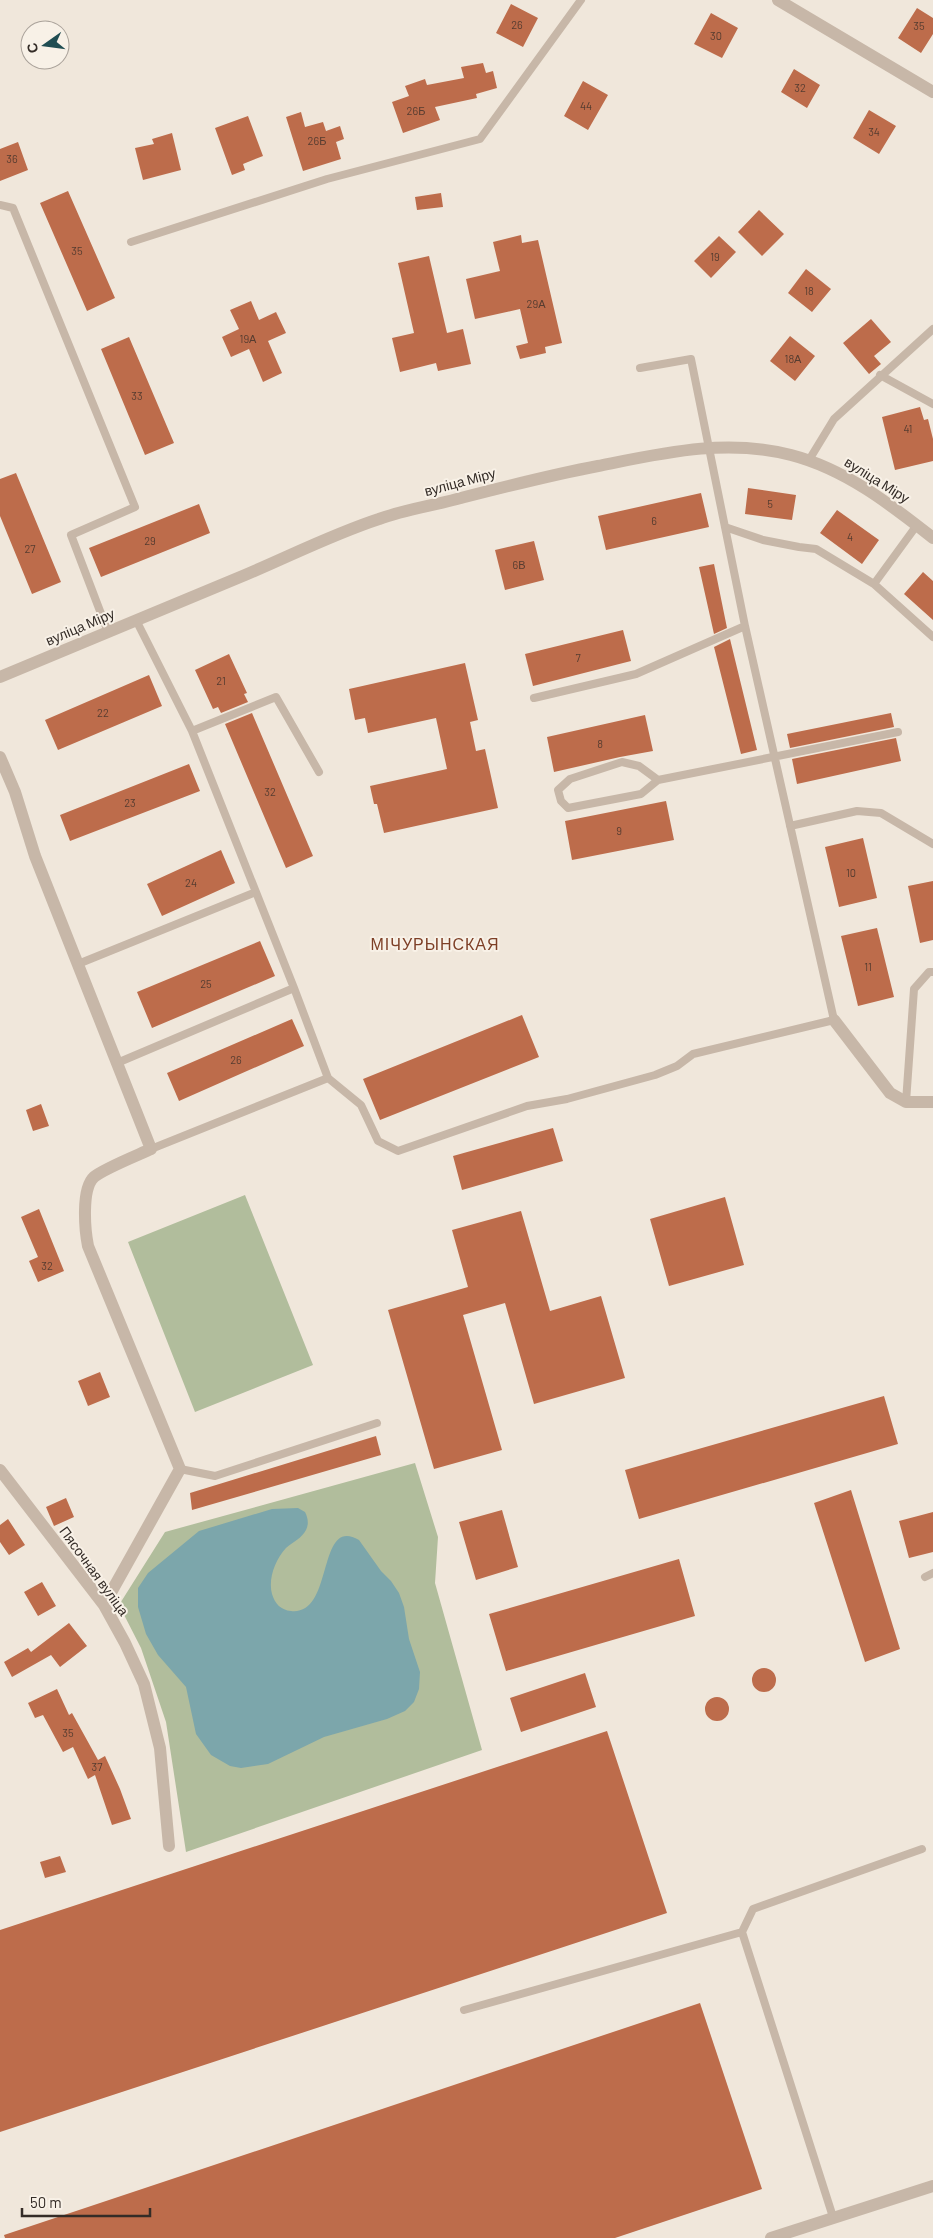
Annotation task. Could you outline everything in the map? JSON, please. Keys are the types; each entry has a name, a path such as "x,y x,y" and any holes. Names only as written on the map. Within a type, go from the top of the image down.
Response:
{"street":[{"path":"778,0 933,92"},
{"name":"вуліца Міру","path":"0,677 247,574 328,538 381,518 531,479 680,450 708,447 758,448 809,460 838,472 895,508 933,538"},
{"path":"0,757 15,792 35,856 151,1149 94,1178 87,1191 85,1230 88,1246 180,1469 104,1605"},
{"path":"834,1020 890,1093 906,1102 933,1102"},
{"name":"Пясочная вуліца","path":"0,1470 104,1605 126,1643 144,1684 160,1748 169,1846"},
{"path":"771,2238 933,2186"}],"lane":[{"path":"131,242 328,179 480,139 582,0"},
{"path":"0,205 13,208 135,507 71,535 108,632"},
{"path":"809,460 834,419 880,375 933,329"},
{"path":"136,620 192,731 328,1078 361,1105 378,1140 398,1151 528,1106 567,1100 655,1075 677,1066 693,1054 834,1020 745,626 691,359 640,368"},
{"path":"880,375 933,404"},
{"path":"874,584 917,525"},
{"path":"725,527 764,540 816,549 874,584 933,637"},
{"path":"534,698 636,674 745,626"},
{"path":"192,731 276,696 319,772"},
{"path":"658,780 639,766 622,762 570,779 558,790 561,801 568,808 641,794 658,780 898,732"},
{"path":"790,826 857,811 881,813 933,844"},
{"path":"78,964 256,892"},
{"path":"906,1102 914,990 929,972 933,972"},
{"path":"117,1063 294,988"},
{"path":"151,1149 328,1078"},
{"path":"180,1469 215,1476 377,1423"},
{"path":"925,1577 933,1574"},
{"path":"833,2217 742,1932 753,1909 922,1849"},
{"path":"464,2010 742,1932"}],"green space":[{"path":"245,1195 313,1365 195,1412 128,1242"},
{"path":"415,1463 438,1537 435,1583 482,1750 186,1852 166,1722 141,1648 119,1605 165,1532"}],"water":[{"path":"298,1508 305,1512 308,1526 302,1535 286,1548 276,1564 271,1582 275,1601 281,1608 291,1611 305,1608 314,1598 321,1584 330,1553 336,1541 346,1536 359,1540 399,1593 404,1607 409,1639 420,1672 419,1689 414,1702 405,1711 387,1719 324,1737 268,1764 241,1768 230,1766 211,1755 196,1734 186,1687 158,1655 146,1634 138,1607 138,1588 148,1573 199,1531 272,1509"}],"building":[{"path":"511,4 538,18 523,47 496,33"},
{"path":"917,8 933,18 933,34 921,53 898,38"},
{"path":"711,13 738,28 722,58 694,44"},
{"path":"483,63 486,73 493,71 497,88 476,94 477,98 435,107 440,120 403,133 392,102 409,96 405,86 425,79 427,85 464,78 461,67"},
{"path":"794,69 820,85 807,108 781,92"},
{"path":"583,81 608,95 588,130 564,116"},
{"path":"869,110 896,126 879,154 853,138"},
{"path":"301,112 305,127 323,122 326,131 340,126 344,139 336,142 341,159 303,171 286,117"},
{"path":"248,116 263,156 243,164 245,170 232,175 215,128"},
{"path":"172,133 181,170 143,180 135,148 154,144 152,139"},
{"path":"18,142 28,170 0,181 0,149"},
{"path":"68,191 115,298 87,311 40,203"},
{"path":"441,193 443,207 417,210 415,197"},
{"path":"759,210 784,234 762,256 738,232"},
{"path":"521,235 522,243 538,240 562,343 545,347 546,353 520,359 516,346 528,343 520,309 475,319 466,279 500,271 493,242"},
{"path":"719,236 736,252 711,278 694,261"},
{"path":"429,256 447,333 463,329 471,364 438,371 436,363 400,372 392,338 414,333 398,263"},
{"path":"806,269 831,289 812,312 788,293"},
{"path":"251,301 259,320 276,312 286,333 268,341 282,373 263,382 249,349 231,357 222,337 239,329 230,310"},
{"path":"871,319 891,342 874,356 881,364 869,374 843,343"},
{"path":"790,336 815,356 795,381 770,361"},
{"path":"129,337 174,443 145,455 101,349"},
{"path":"920,407 924,420 928,419 933,439 933,461 895,470 882,417"},
{"path":"16,473 61,582 32,594 0,516 0,479"},
{"path":"748,488 796,495 792,520 745,514"},
{"path":"701,493 709,527 606,550 598,516"},
{"path":"199,504 210,533 101,577 89,548"},
{"path":"837,510 879,540 862,564 820,533"},
{"path":"534,541 544,580 505,590 495,550"},
{"path":"714,564 727,628 714,634 699,567"},
{"path":"923,572 933,581 933,620 904,594"},
{"path":"623,630 631,661 533,686 525,654"},
{"path":"730,639 757,750 741,754 714,647"},
{"path":"229,654 247,693 244,694 248,702 221,713 218,707 213,709 195,670"},
{"path":"465,663 478,720 470,722 476,751 485,749 498,808 384,833 377,804 374,804 370,786 447,769 436,718 368,733 365,718 355,720 349,689"},
{"path":"149,675 162,706 58,750 45,720"},
{"path":"252,713 313,856 286,868 225,724"},
{"path":"891,713 894,727 790,748 787,734"},
{"path":"645,715 653,751 554,772 547,737"},
{"path":"896,738 901,761 797,784 792,759"},
{"path":"189,764 200,791 70,841 60,815"},
{"path":"666,801 674,840 572,860 565,821"},
{"path":"863,838 877,898 839,907 825,847"},
{"path":"221,850 235,883 162,916 147,884"},
{"path":"933,881 933,940 920,943 908,886"},
{"path":"877,928 894,997 858,1006 841,936"},
{"path":"260,941 275,976 152,1028 137,992"},
{"path":"522,1015 539,1057 380,1120 363,1079"},
{"path":"292,1019 304,1046 179,1101 167,1073"},
{"path":"41,1104 49,1126 33,1131 26,1110"},
{"path":"553,1128 563,1161 462,1190 453,1156"},
{"path":"725,1197 744,1265 669,1286 650,1219"},
{"path":"39,1209 64,1271 38,1282 29,1261 38,1257 21,1217"},
{"path":"521,1211 550,1311 601,1296 625,1378 534,1404 505,1303 463,1315 502,1450 434,1469 388,1310 468,1287 452,1230"},
{"path":"100,1372 110,1397 88,1406 78,1381"},
{"path":"884,1396 898,1444 639,1519 625,1470"},
{"path":"376,1436 381,1455 192,1510 190,1493"},
{"path":"851,1490 900,1649 865,1662 814,1503"},
{"path":"66,1498 74,1517 54,1526 46,1507"},
{"path":"502,1510 518,1567 476,1580 459,1522"},
{"path":"933,1512 933,1552 909,1558 899,1521"},
{"path":"8,1519 25,1545 9,1555 0,1542 0,1525"},
{"path":"679,1559 695,1616 506,1671 489,1614"},
{"path":"42,1582 56,1606 38,1616 24,1592"},
{"path":"69,1623 87,1646 60,1667 51,1655 12,1677 4,1662 28,1648 31,1652"},
{"path":"764,1668 773,1671 776,1680 773,1689 764,1692 755,1689 752,1680 755,1671"},
{"path":"585,1673 596,1707 521,1732 510,1698"},
{"path":"57,1689 69,1715 72,1713 98,1760 105,1756 131,1819 112,1825 95,1775 88,1779 73,1747 63,1752 43,1715 35,1718 28,1703"},
{"path":"717,1697 726,1700 729,1709 726,1718 717,1721 708,1718 705,1709 708,1700"},
{"path":"607,1731 667,1913 0,2132 0,1930"},
{"path":"60,1856 66,1872 45,1878 40,1862"},
{"path":"700,2003 762,2189 615,2238 5,2238 4,2235"}],"district":[{"name":"МІЧУРЫНСКАЯ","path":"435,944"}]}
